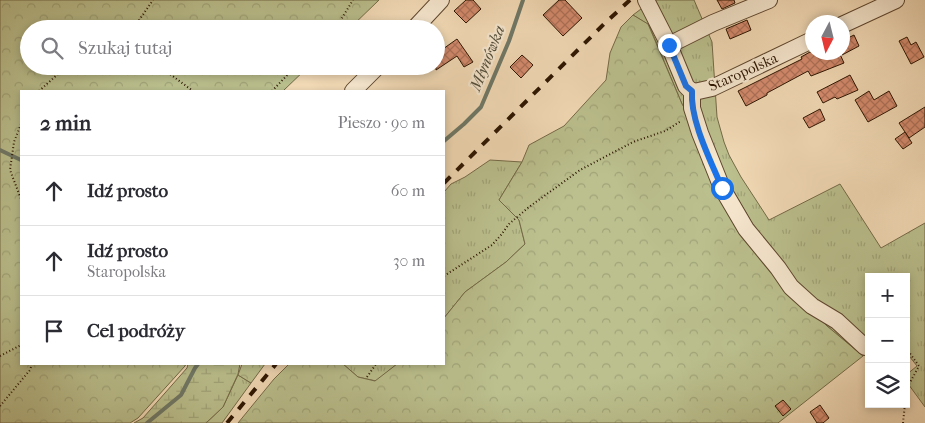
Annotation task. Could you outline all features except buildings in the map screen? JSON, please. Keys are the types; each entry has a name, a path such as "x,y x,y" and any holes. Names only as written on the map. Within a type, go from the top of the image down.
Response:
{"street":[{"path":"422,20 441,0"},
{"path":"669,45 713,23 769,0"},
{"path":"850,22 896,0"},
{"name":"Staropolska","path":"650,2 686,86 692,91 697,92 712,88 805,43"},
{"path":"354,90 369,75"},
{"path":"692,91 692,108 700,133 722,188 746,229 791,287 812,306 837,321 865,347"}],"path":[{"path":"139,20 153,0"},
{"path":"341,20 353,0"},
{"path":"40,90 57,75"},
{"path":"170,75 191,90"},
{"path":"273,90 287,75"},
{"path":"445,275 492,245 509,224 580,170 634,142 676,126 692,108"},
{"path":"20,127 14,142 10,170 20,196"},
{"path":"0,356 20,346"},
{"path":"910,354 919,366 910,381"},
{"path":"0,406 30,370 32,365"},
{"path":"367,376 375,365"},
{"path":"903,423 905,408"}],"green space":[{"path":"0,0 379,0 358,20 20,20 20,75 300,75 284,90 20,90 20,365 186,365 138,418 130,423 0,423"},
{"path":"653,0 694,0 712,42 717,117 724,142 741,177 769,220 840,184 881,248 925,223 925,407 910,386 910,372 917,366 910,357 910,273 865,273 865,354 863,356 827,326 789,286 682,104 649,25 633,15"},
{"path":"633,15 648,24 682,104 789,286 827,326 863,356 778,423 238,423 288,365 344,365 358,377 375,381 396,365 445,365 445,317 465,292 506,262 525,244 519,220 499,200 522,162 529,145 564,126 606,80 610,53 621,27"},
{"path":"490,160 522,162 499,200 519,220 525,244 506,262 465,292 445,317 445,191 451,184"},
{"path":"188,365 240,365 238,374 223,407 206,423 134,423 143,418"},
{"path":"242,365 264,365 251,383 238,375"},
{"path":"344,365 396,365 376,381 358,377"},
{"path":"238,375 251,383 222,423 206,423 223,407"}],"waterway":[{"name":"Młynówka","path":"445,140 481,107 509,41 523,0"},
{"path":"0,150 20,160"},
{"name":"Młynówka","path":"147,423 181,395 197,365"}],"railway":[{"path":"445,182 630,0"},
{"path":"227,423 275,365"}],"route":[{"path":"669,45 686,86 692,91 692,108 722,188"}]}
